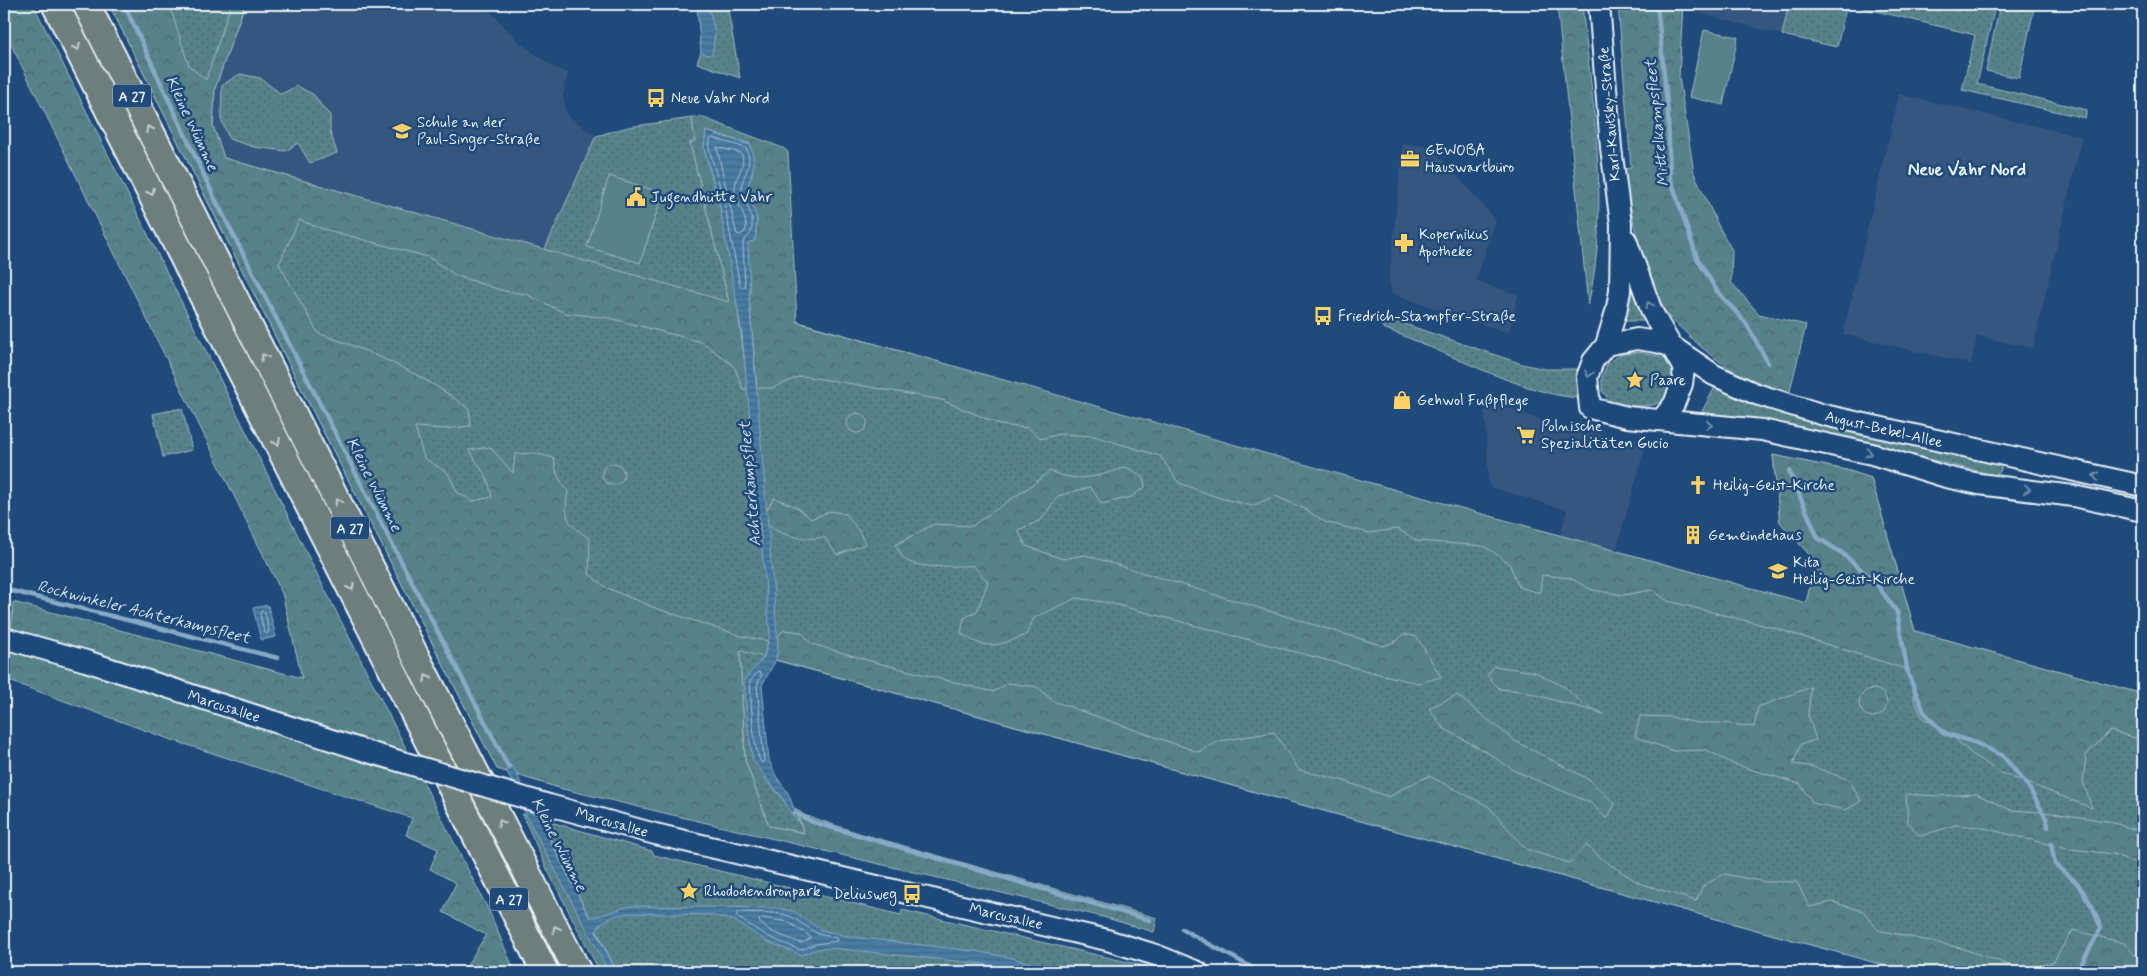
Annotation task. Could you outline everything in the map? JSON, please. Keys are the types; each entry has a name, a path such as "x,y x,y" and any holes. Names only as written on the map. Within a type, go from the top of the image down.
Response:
{"highway":[{"name":"A 27","path":"55,4 545,972"},
{"name":"A 27","path":"86,4 578,972"},
{"path":"472,826 527,972"}],"street":[{"name":"Karl-Kautsky-Straße","path":"1599,4 1611,148 1621,224 1630,256 1652,312 1684,369 1682,384 1674,404 1661,420"},
{"name":"Karl-Kautsky-Straße","path":"1621,224 1620,291 1616,312 1606,345 1593,361 1587,377 1590,408 1627,417"},
{"name":"August-Bebel-Allee","path":"1606,345 1637,339 1673,348 1723,379 1756,394 1824,415 2143,486"},
{"name":"August-Bebel-Allee","path":"1627,417 1762,430 1872,454 1946,477 1979,484 2073,496 2143,511"},
{"name":"Marcusallee","path":"4,638 86,661 375,754 549,805 655,834 1108,940 1156,955 1198,972"}],"shaded area":[{"name":"Schule an der Paul-Singer-Straße","path":"245,4 467,4 491,12 520,43 552,66 568,73 563,95 567,115 596,136 544,251 224,158 213,126 215,88"},
{"path":"1683,4 1789,4 1782,35 1684,9"},
{"path":"1899,94 2082,137 2033,348 1977,336 1971,364 1843,334"},
{"path":"1403,144 1431,147 1496,220 1476,281 1518,295 1509,333 1392,294 1389,281"},
{"path":"1484,398 1546,422 1590,433 1647,440 1616,551 1560,535 1567,510 1489,487"}],"green space":[{"path":"4,4 33,4 320,580 489,911 515,972 463,972 486,935 443,912 456,883 430,869 438,849 406,835 412,818 169,739 4,679 4,632 11,632 13,602 302,678 282,593 4,30"},
{"path":"109,4 245,4 215,88 213,126 224,158 544,251 596,136 628,127 692,118 695,141 690,143 729,302 1183,432 1806,603 1816,562 1780,522 1773,455 1846,470 1871,478 1915,631 2143,694 2143,972 1909,972 764,657 755,668 766,780 781,796 805,833 769,826 745,760 740,651 563,789 497,769 304,394"},
{"path":"109,4 169,4 189,66 206,80 231,4 245,4 215,88 213,126 224,158 729,302 690,143 695,141 692,118 701,117 783,148 788,152 797,322 1806,603 1816,562 1780,522 1773,455 1846,470 1871,478 1915,631 2143,694 2143,740 2110,731 2086,755 2083,782 2092,808 1999,772 1973,755 1949,733 1923,718 1915,702 1909,670 1771,627 1668,601 1652,590 1623,595 1592,590 1570,578 1542,575 1540,593 1519,587 1509,563 1484,546 1417,541 1398,529 1369,533 1325,522 1303,508 1275,496 1252,506 1217,497 1179,483 1160,456 1094,436 1059,434 1041,439 1028,428 1001,425 942,400 801,376 772,388 757,388 749,298 747,243 755,240 757,219 746,188 752,175 750,144 706,131 704,149 719,202 734,279 748,389 743,389 734,366 702,342 609,318 565,313 526,294 504,291 457,276 428,257 320,228 299,220 279,264 318,333 397,365 452,396 469,409 471,426 443,429 415,427 424,458 448,473 457,492 473,501 492,497 487,478 469,450 490,447 513,473 515,454 534,453 554,458 557,475 568,492 566,509 569,520 572,525 590,539 589,574 607,588 658,609 741,636 768,641 764,657 740,651 745,760 769,826 804,833 795,808 804,815 859,833 1157,918 1154,932 1103,917 563,789 497,769 304,394"},
{"path":"697,4 727,4 740,78 697,63 701,52"},
{"path":"1557,4 1582,4 1594,117 1599,194 1598,232 1595,269 1588,305"},
{"path":"1618,4 1683,4 1679,77 1694,173 1732,250 1731,282 1759,314 1806,325 1789,395 1745,377 1707,352 1671,319 1657,295 1638,242 1623,169 1631,168"},
{"path":"1789,4 1847,4 1837,47 1782,35"},
{"path":"1847,4 1964,4 1994,11 1977,84 2087,110 2085,118 1962,90 1975,35"},
{"path":"2000,4 2035,4 2019,78 1986,71"},
{"path":"1704,30 1738,37 1723,105 1689,97"},
{"path":"240,74 260,78 281,94 297,86 314,95 330,115 330,131 337,153 310,163 298,143 286,151 254,147 229,139 221,119 222,85"},
{"path":"609,176 663,193 640,263 587,247"},
{"path":"1625,261 1651,321 1619,321"},
{"path":"1384,317 1522,364 1545,369 1584,369 1583,399 1561,396 1527,387 1485,371 1383,328 1380,324"},
{"path":"1640,352 1662,358 1674,367 1678,373 1671,394 1663,401 1649,406 1633,406 1611,402 1602,391 1602,376 1608,363 1622,354"},
{"path":"1715,387 1755,405 2001,464 2001,470 1994,475 1871,445 1699,417"},
{"path":"182,408 192,450 163,457 153,414"},
{"path":"857,413 864,416 867,423 864,430 857,433 850,430 847,423 850,416"},
{"path":"613,463 621,466 624,474 621,482 613,485 605,482 602,474 605,466"},
{"path":"1126,467 1143,476 1145,487 1131,497 1102,504 1090,487 1058,496 1041,520 1018,530 1026,546 1063,559 1085,555 1384,646 1398,640 1403,634 1417,637 1441,677 1418,683 1110,603 1076,598 1034,618 1026,635 1000,644 985,645 961,633 964,618 977,611 988,582 974,566 914,564 905,560 895,545 934,524 972,526 1050,471 1060,475 1079,478 1097,476"},
{"path":"774,498 797,507 811,519 830,511 846,514 859,531 865,544 837,555 824,537 802,538 779,532 767,524 766,511"},
{"path":"784,630 801,632 812,644 993,692 1009,683 1037,687 1053,701 1198,752 1220,741 1274,732 1299,770 1341,780 1389,797 1429,776 1488,806 1526,849 1569,863 1586,845 1603,860 1639,883 1696,901 1703,886 1724,874 1765,882 1797,882 1809,907 1832,902 1863,911 1878,930 1961,948 2023,970 2053,962 2073,930 2124,943 2143,964 2143,972 1909,972 776,660 778,636"},
{"path":"1494,666 1535,672 1566,688 1583,704 1604,714 1522,691 1500,689 1487,676"},
{"path":"1811,687 1808,715 1816,740 1801,744 1793,764 1814,767 1849,780 1861,801 1846,810 1813,803 1800,784 1733,764 1707,750 1674,751 1635,737 1640,716 1670,717 1697,723 1723,723 1754,727 1758,707"},
{"path":"1873,689 1883,693 1887,703 1883,713 1873,717 1863,713 1859,703 1863,693"},
{"path":"1457,695 1515,741 1590,780 1615,804 1607,819 1591,803 1515,771 1488,753 1443,728 1429,708"},
{"path":"1906,794 1937,796 1976,794 2011,810 2053,813 2107,821 2143,832 2143,866 2113,854 2063,848 1980,827 1956,825 1920,836 1908,823"},
{"path":"522,814 540,819 617,972 600,972 548,871"},
{"name":"Rhododendronpark","path":"540,819 652,851 654,855 901,915 902,910 1145,966 1157,972 617,972"}],"water":[{"path":"697,4 708,4 715,34 712,54 707,55 701,52"},
{"path":"706,131 750,145 753,156 752,172 747,188 757,219 755,240 748,243 749,298 778,645 776,660 762,685 769,760 776,776 788,793 799,821 794,817 781,796 753,761 748,728 744,680 764,657 770,634 742,334 719,202 704,148"},
{"path":"268,605 276,637 261,640 253,608"},
{"path":"507,763 513,767 589,917 600,916 632,906 776,908 793,911 821,930 852,937 974,951 1012,958 1063,972 1022,972 984,964 831,948 818,949 801,955 766,941 735,921 711,915 628,913 614,916 600,924 596,932 617,972 609,972 526,815 506,769"}],"waterway":[{"name":"Kleine Wümme","path":"124,4 215,199 509,768"},
{"name":"Mittelkampsfleet","path":"1657,4 1668,114 1670,177 1697,258 1717,291 1746,323 1768,363"},
{"name":"Mittelkampsfleet","path":"1789,471 1818,538 1842,553 1875,582 1897,612 1908,674 1924,712 1943,733 1974,742 2003,756 2028,786 2047,820 2048,827"},
{"name":"Rockwinkeler Achterkampsfleet","path":"4,589 278,658"},
{"path":"795,813 813,822 1150,920"},
{"name":"Mittelkampsfleet","path":"2051,844 2055,864 2077,883 2092,906 2101,928 2077,972"},
{"path":"1182,929 1260,972"}],"place":[{"name":"Neue Vahr Nord","path":"656,98"},
{"name":"Schule an der Paul-Singer-Straße","path":"402,131"},
{"name":"GEWOBA Hauswartbüro","path":"1410,159"},
{"name":"Jugendhütte Vahr","path":"636,197"},
{"name":"Kopernikus Apotheke","path":"1404,243"},
{"name":"Friedrich-Stampfer-Straße","path":"1323,316"},
{"name":"Paare","path":"1635,380"},
{"name":"Gehwol Fußpflege","path":"1402,400"},
{"name":"Polnische Spezialitäten Gucio","path":"1526,435"},
{"name":"Heilig-Geist-Kirche","path":"1698,485"},
{"name":"Gemeindehaus","path":"1693,535"},
{"name":"Kita Heilig-Geist-Kirche","path":"1778,571"},
{"name":"Rhododendronpark","path":"689,891"},
{"name":"Deliusweg","path":"912,894"}],"district":[{"name":"Neue Vahr Nord","path":"1967,169"}],"water label":[{"name":"Achterkampsfleet","path":"749,484"}]}
